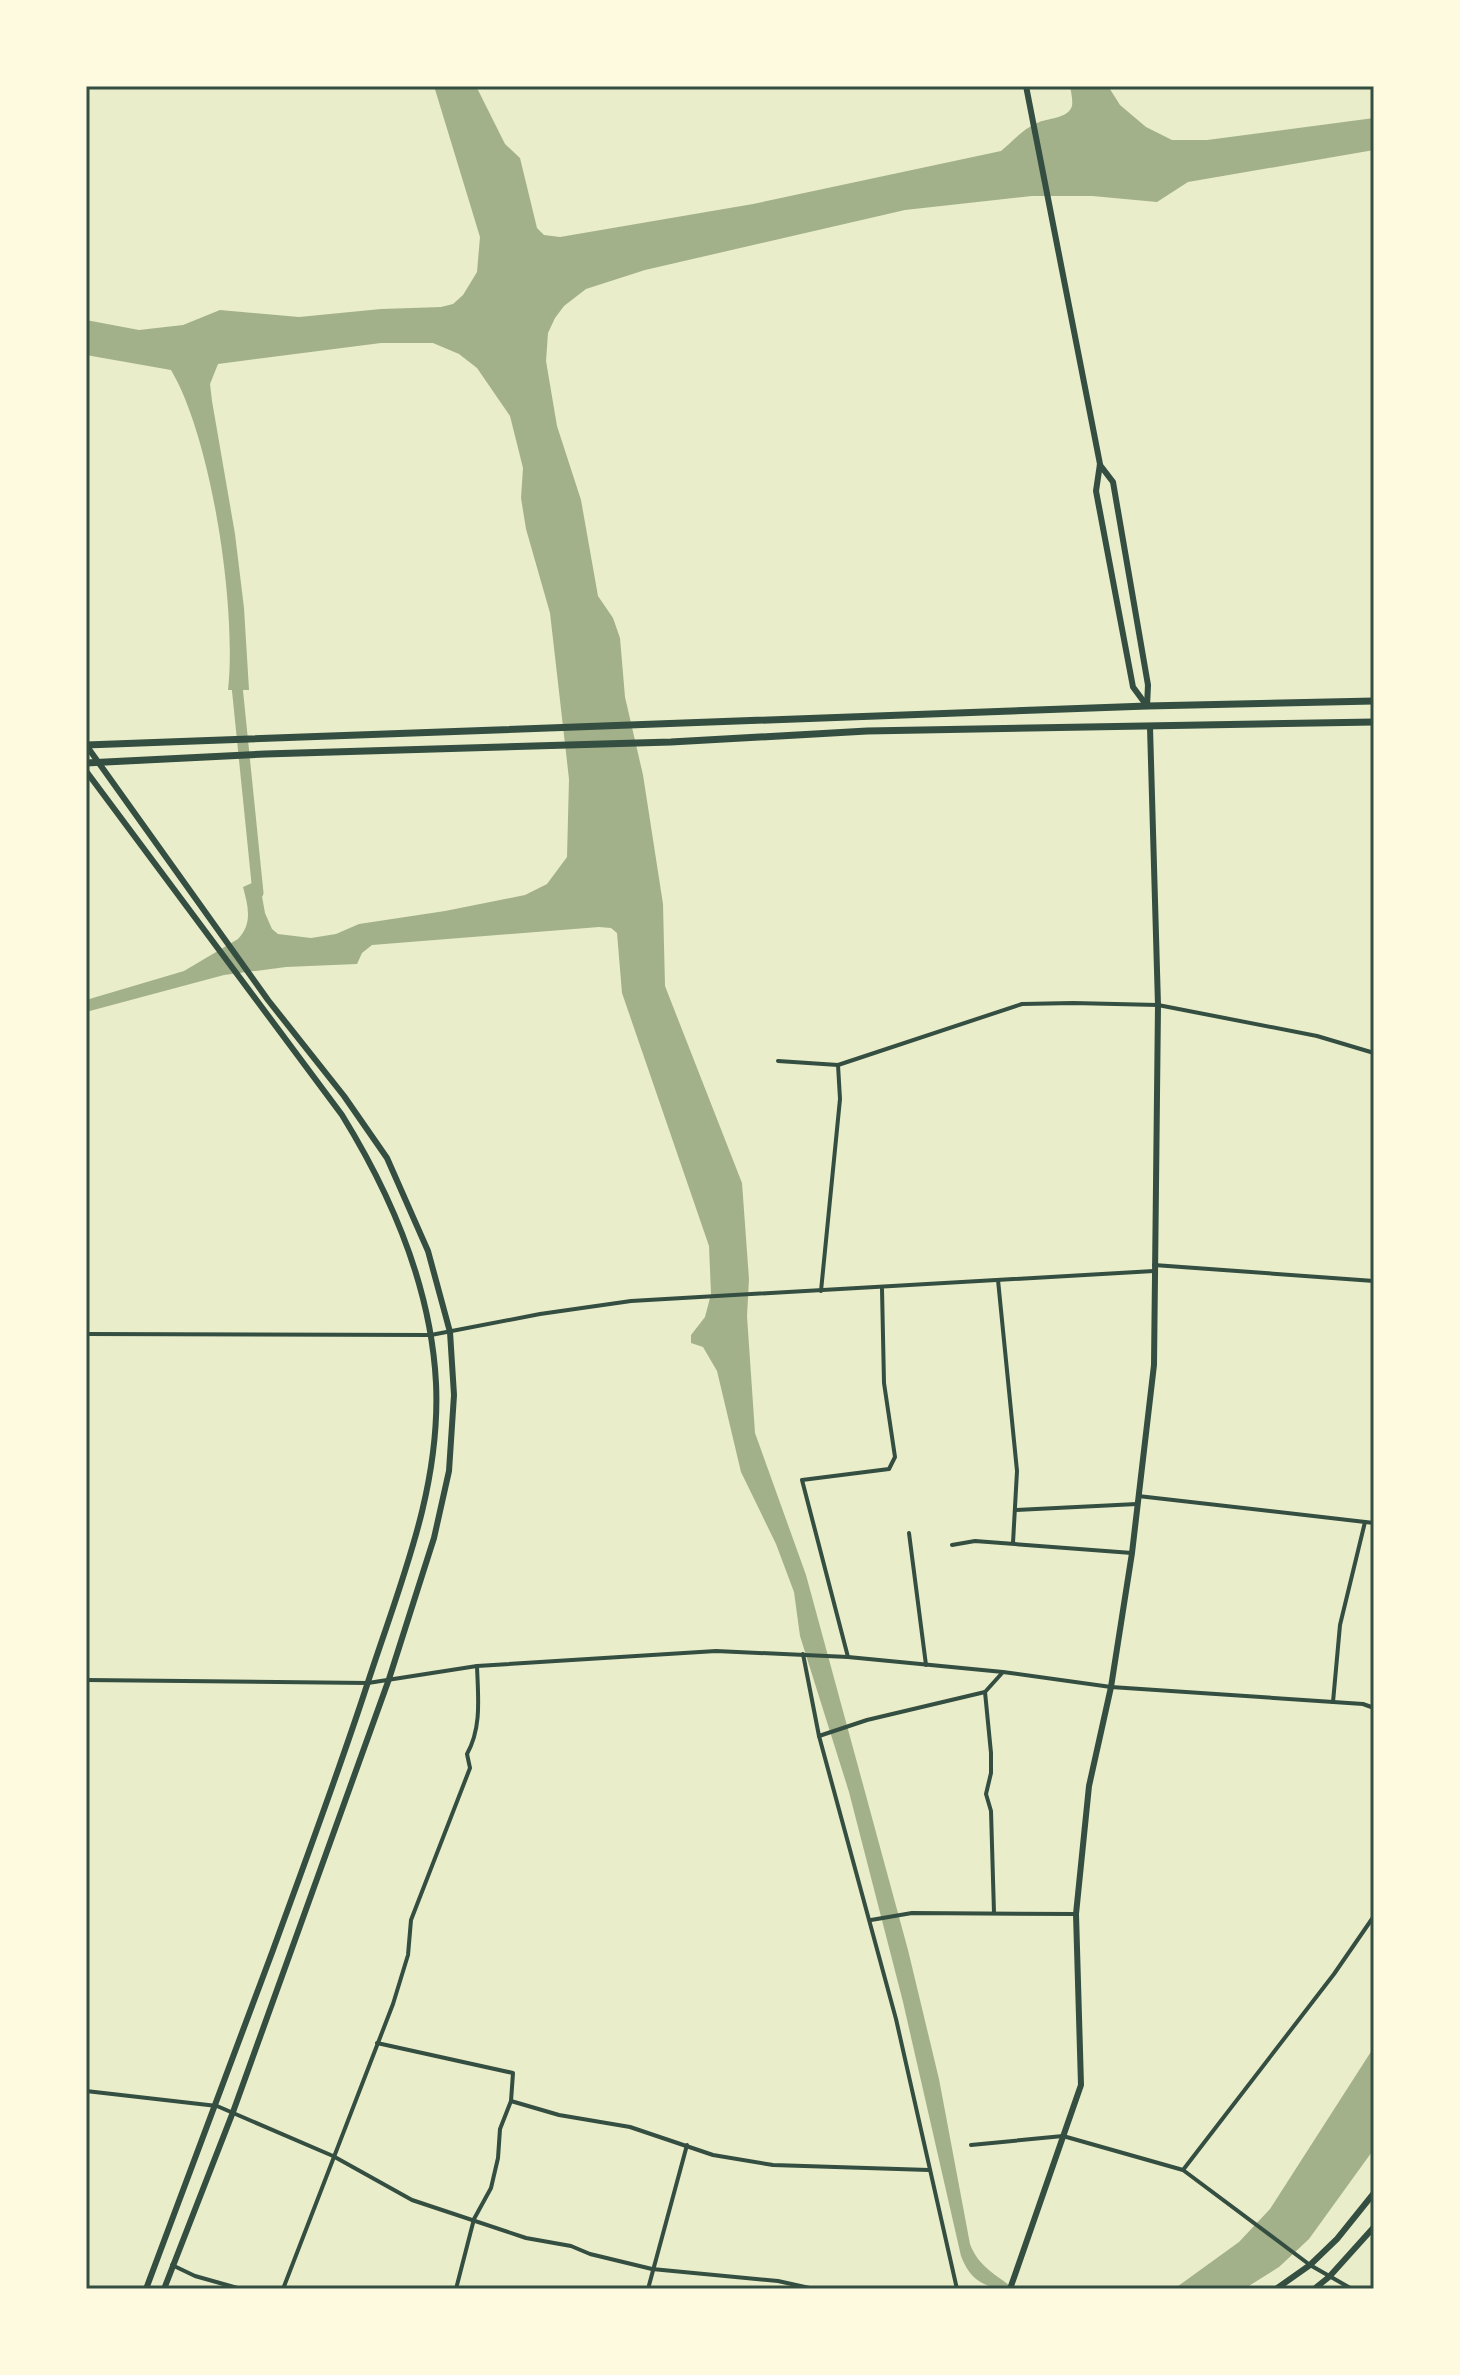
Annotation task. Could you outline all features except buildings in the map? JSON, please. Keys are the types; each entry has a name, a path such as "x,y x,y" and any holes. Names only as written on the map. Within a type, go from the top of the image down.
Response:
{"main road":[{"path":"1026,86 1100,464 1096,491 1133,687 1147,706"},
{"path":"1100,464 1113,482 1148,685 1147,706"},
{"path":"164,2289 233,2112 389,1679 434,1538 449,1471 454,1395 450,1332 428,1251 387,1158 344,1096 268,1000 86,745 1147,706 1374,701"},
{"path":"86,763 265,754 671,742 867,731 1374,722"},
{"path":"1010,2289 1081,2085 1076,1914 1089,1786 1111,1687 1132,1553 1154,1365 1158,1005 1150,727"},
{"path":"86,771 342,1115 372,1163 408,1249 431,1335 436,1385 435,1437 427,1498 408,1565 349,1742 217,2106 146,2289"},
{"path":"1276,2289 1310,2265 1337,2239 1374,2193"},
{"path":"1314,2289 1329,2277 1374,2227"}],"street":[{"path":"778,1061 838,1065 1022,1004 1158,1005 1317,1036 1374,1053"},
{"path":"821,1291 840,1099 838,1065"},
{"path":"86,1334 431,1335 582,1307 707,1295 821,1291 1154,1268 1374,1281"},
{"path":"998,1280 1017,1471 1013,1543"},
{"path":"848,1657 802,1480 889,1469 895,1457 884,1383 882,1287"},
{"path":"1015,1510 1138,1500 1374,1523"},
{"path":"1333,1702 1340,1625 1365,1522"},
{"path":"909,1533 926,1665"},
{"path":"952,1545 975,1541 1132,1553"},
{"path":"86,1680 368,1683 477,1666 716,1651 848,1657 1003,1672 1111,1687 1363,1704 1374,1708"},
{"path":"803,1654 819,1736 873,1919 957,2289"},
{"path":"283,2289 377,2043 408,1955 411,1920 470,1768 467,1754 475,1740 479,1714 477,1666"},
{"path":"819,1736 867,1720 985,1692 1003,1672"},
{"path":"985,1692 991,1753 991,1773 986,1794 991,1811 994,1913"},
{"path":"873,1919 912,1913 1076,1914"},
{"path":"1183,2170 1334,1974 1374,1916"},
{"path":"377,2043 513,2073 511,2101 500,2129 491,2188 474,2219 456,2289"},
{"path":"86,2091 217,2106 333,2156 412,2200 526,2238 571,2246 590,2254 652,2269 778,2281 814,2289"},
{"path":"511,2101 559,2115 630,2127 713,2155 773,2165 929,2170"},
{"path":"971,2145 1063,2136 1183,2170 1310,2265 1352,2289"},
{"path":"648,2289 687,2145"},
{"path":"172,2265 195,2276 241,2289"}],"shaded area":[{"path":"434,86 476,86 505,144 520,158 537,228 544,235 560,237 753,204 1001,151 1032,126 1062,116 1070,110 1070,86 1108,86 1120,105 1146,127 1172,140 1207,140 1374,118 1374,150 1188,182 1157,202 1092,196 1032,196 905,210 645,270 586,289 564,306 548,333 546,361 557,426 581,500 598,596 613,618 620,638 625,697 643,775 663,904 665,986 742,1183 755,1433 806,1575 908,1950 939,2079 970,2244 983,2264 1015,2289 982,2283 970,2273 961,2256 903,2002 849,1792 800,1636 794,1592 776,1544 741,1472 717,1371 703,1347 691,1343 691,1335 705,1317 711,1294 709,1246 622,993 617,933 611,928 599,927 372,945 362,953 357,964 286,967 224,975 86,1012 86,1000 184,971 238,939 247,921 248,908 243,887 259,880 265,913 272,929 278,934 311,938 336,934 359,924 525,895 547,884 567,857 569,779 550,613 526,529 521,498 523,468 510,416 477,368 459,354 433,343 381,343 218,364 210,384 235,534 249,690 228,690 229,616 225,572 209,480 186,400 171,370 86,355 86,320 139,330 183,325 220,310 299,317 453,304 463,295 477,272 480,237"},
{"path":"1374,2047 1374,2149 1309,2239 1279,2267 1244,2289 1174,2289 1239,2242 1270,2209"}],"waterway":[{"path":"236,676 258,893"}]}
